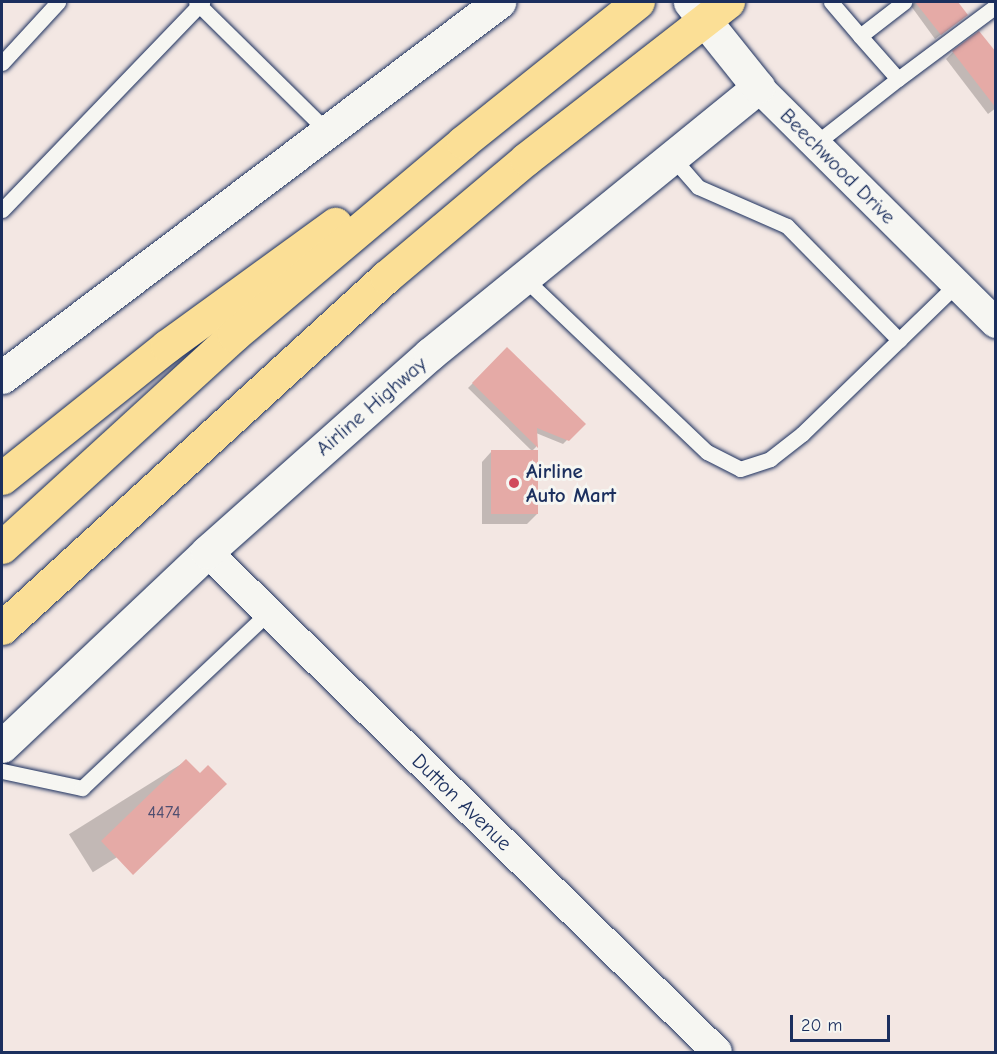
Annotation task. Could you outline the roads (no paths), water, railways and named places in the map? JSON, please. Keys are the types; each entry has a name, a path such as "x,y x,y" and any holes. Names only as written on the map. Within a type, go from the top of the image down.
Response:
{"highway":[{"path":"2,547 234,334 463,142 638,2"},
{"path":"2,628 394,270 707,8"},
{"path":"2,478 246,287 336,223 463,142"}],"street":[{"path":"2,377 499,2"},
{"name":"Beechwood Drive","path":"707,8 758,87 996,323"},
{"name":"Airline Highway","path":"2,746 207,552 523,277 758,87"},
{"name":"Dutton Avenue","path":"207,552 717,1053"}],"lane":[{"path":"2,63 58,2"},
{"path":"831,2 898,80"},
{"path":"860,36 904,2"},
{"path":"2,210 199,3 327,131"},
{"path":"815,144 996,6"},
{"path":"671,156 698,187 787,226 899,340"},
{"path":"523,277 707,452 740,469 770,459 802,434 957,284"},
{"path":"2,771 82,788 268,613"}],"place":[{"name":"Airline Auto Mart","path":"514,483"}]}
